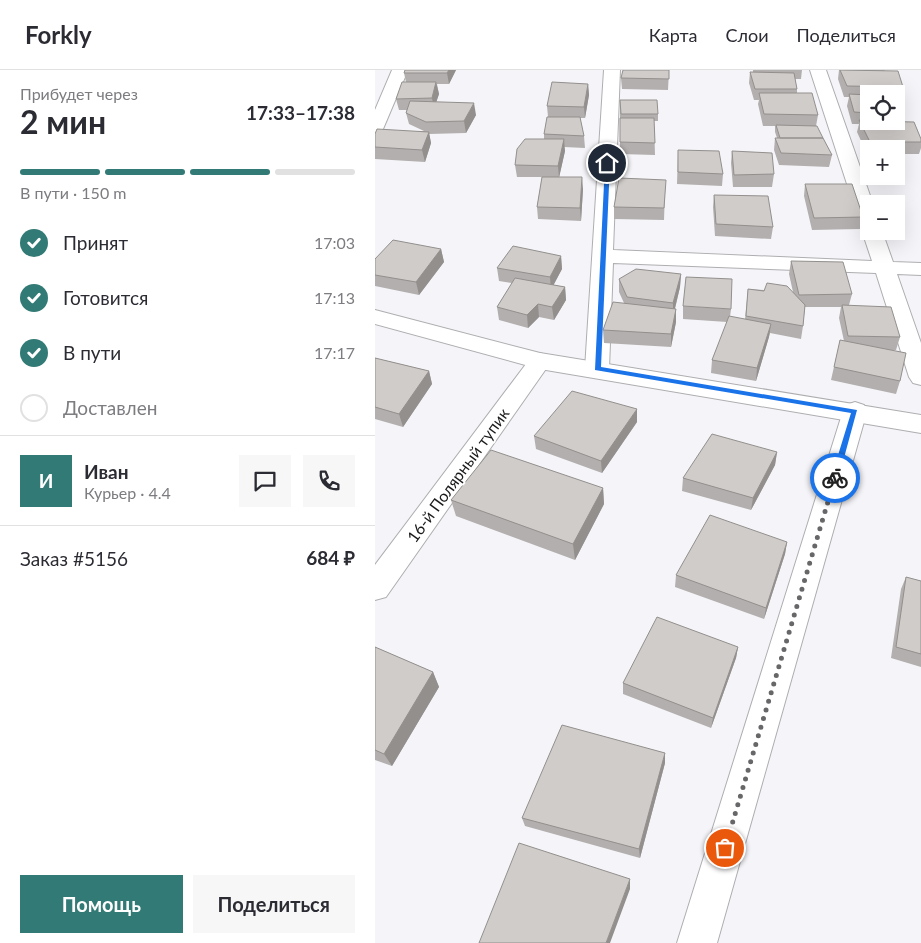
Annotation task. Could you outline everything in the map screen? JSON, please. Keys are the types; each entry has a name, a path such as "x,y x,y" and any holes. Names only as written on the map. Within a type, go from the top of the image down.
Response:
{"street":[{"path":"375,129 400,70"},
{"path":"597,369 612,70"},
{"path":"818,70 860,195"},
{"path":"875,240 921,377"},
{"path":"603,256 921,269"},
{"path":"375,317 540,361 855,411 921,424"},
{"name":"16-й Полярный тупик","path":"375,588 540,361"},
{"path":"697,943 855,411"}],"building":[{"path":"405,70 449,70 447,73 404,73"},
{"path":"623,70 669,70 669,79 621,78"},
{"path":"840,70 898,71 902,85 860,85 847,86"},
{"path":"750,72 794,73 797,89 755,89"},
{"path":"402,82 436,82 432,98 396,99"},
{"path":"552,82 588,84 584,107 547,106"},
{"path":"759,93 812,93 818,115 764,114"},
{"path":"849,94 860,95 860,112 854,112"},
{"path":"620,100 657,100 658,114 621,114"},
{"path":"410,101 474,103 464,121 426,122 406,113"},
{"path":"547,117 580,117 584,136 544,134"},
{"path":"620,118 654,118 655,143 620,142"},
{"path":"905,122 914,122 921,142 905,142 905,140 869,140 864,130 905,130"},
{"path":"776,125 817,126 823,138 780,138"},
{"path":"377,129 429,132 422,150 375,147"},
{"path":"775,138 823,138 832,155 781,153"},
{"path":"525,139 564,139 558,166 515,165 517,149"},
{"path":"678,150 719,151 723,174 678,172"},
{"path":"732,151 772,153 774,174 734,175"},
{"path":"542,177 582,177 580,208 537,207"},
{"path":"619,178 666,180 664,208 614,207"},
{"path":"805,184 852,184 860,208 860,217 814,218"},
{"path":"714,195 768,196 773,227 716,224"},
{"path":"393,240 441,249 416,282 375,275 375,259"},
{"path":"513,246 561,256 550,277 497,268"},
{"path":"791,261 843,262 852,294 799,295"},
{"path":"636,269 681,274 673,303 627,297 619,279"},
{"path":"686,277 732,279 731,309 683,306"},
{"path":"515,278 565,287 552,307 538,304 527,315 497,307"},
{"path":"767,283 787,286 805,305 803,326 746,316 748,289 764,291"},
{"path":"613,302 676,309 671,334 603,330"},
{"path":"842,305 891,307 900,337 848,336"},
{"path":"729,316 771,324 757,368 712,360"},
{"path":"840,340 906,353 900,381 834,367"},
{"path":"375,358 429,371 399,414 375,407"},
{"path":"572,391 637,409 601,461 534,436"},
{"path":"712,434 777,452 753,498 683,478"},
{"path":"491,450 603,488 573,544 451,500"},
{"path":"710,515 787,542 766,608 676,575"},
{"path":"906,577 921,581 921,654 896,647"},
{"path":"657,617 738,647 713,718 623,683"},
{"path":"375,647 433,672 384,754 375,750"},
{"path":"562,725 665,753 639,849 522,818"},
{"path":"519,843 630,879 606,943 479,943"}],"way so far":[{"path":"725,848 835,478"}],"route":[{"path":"607,163 597,369 855,411 835,478"}]}
